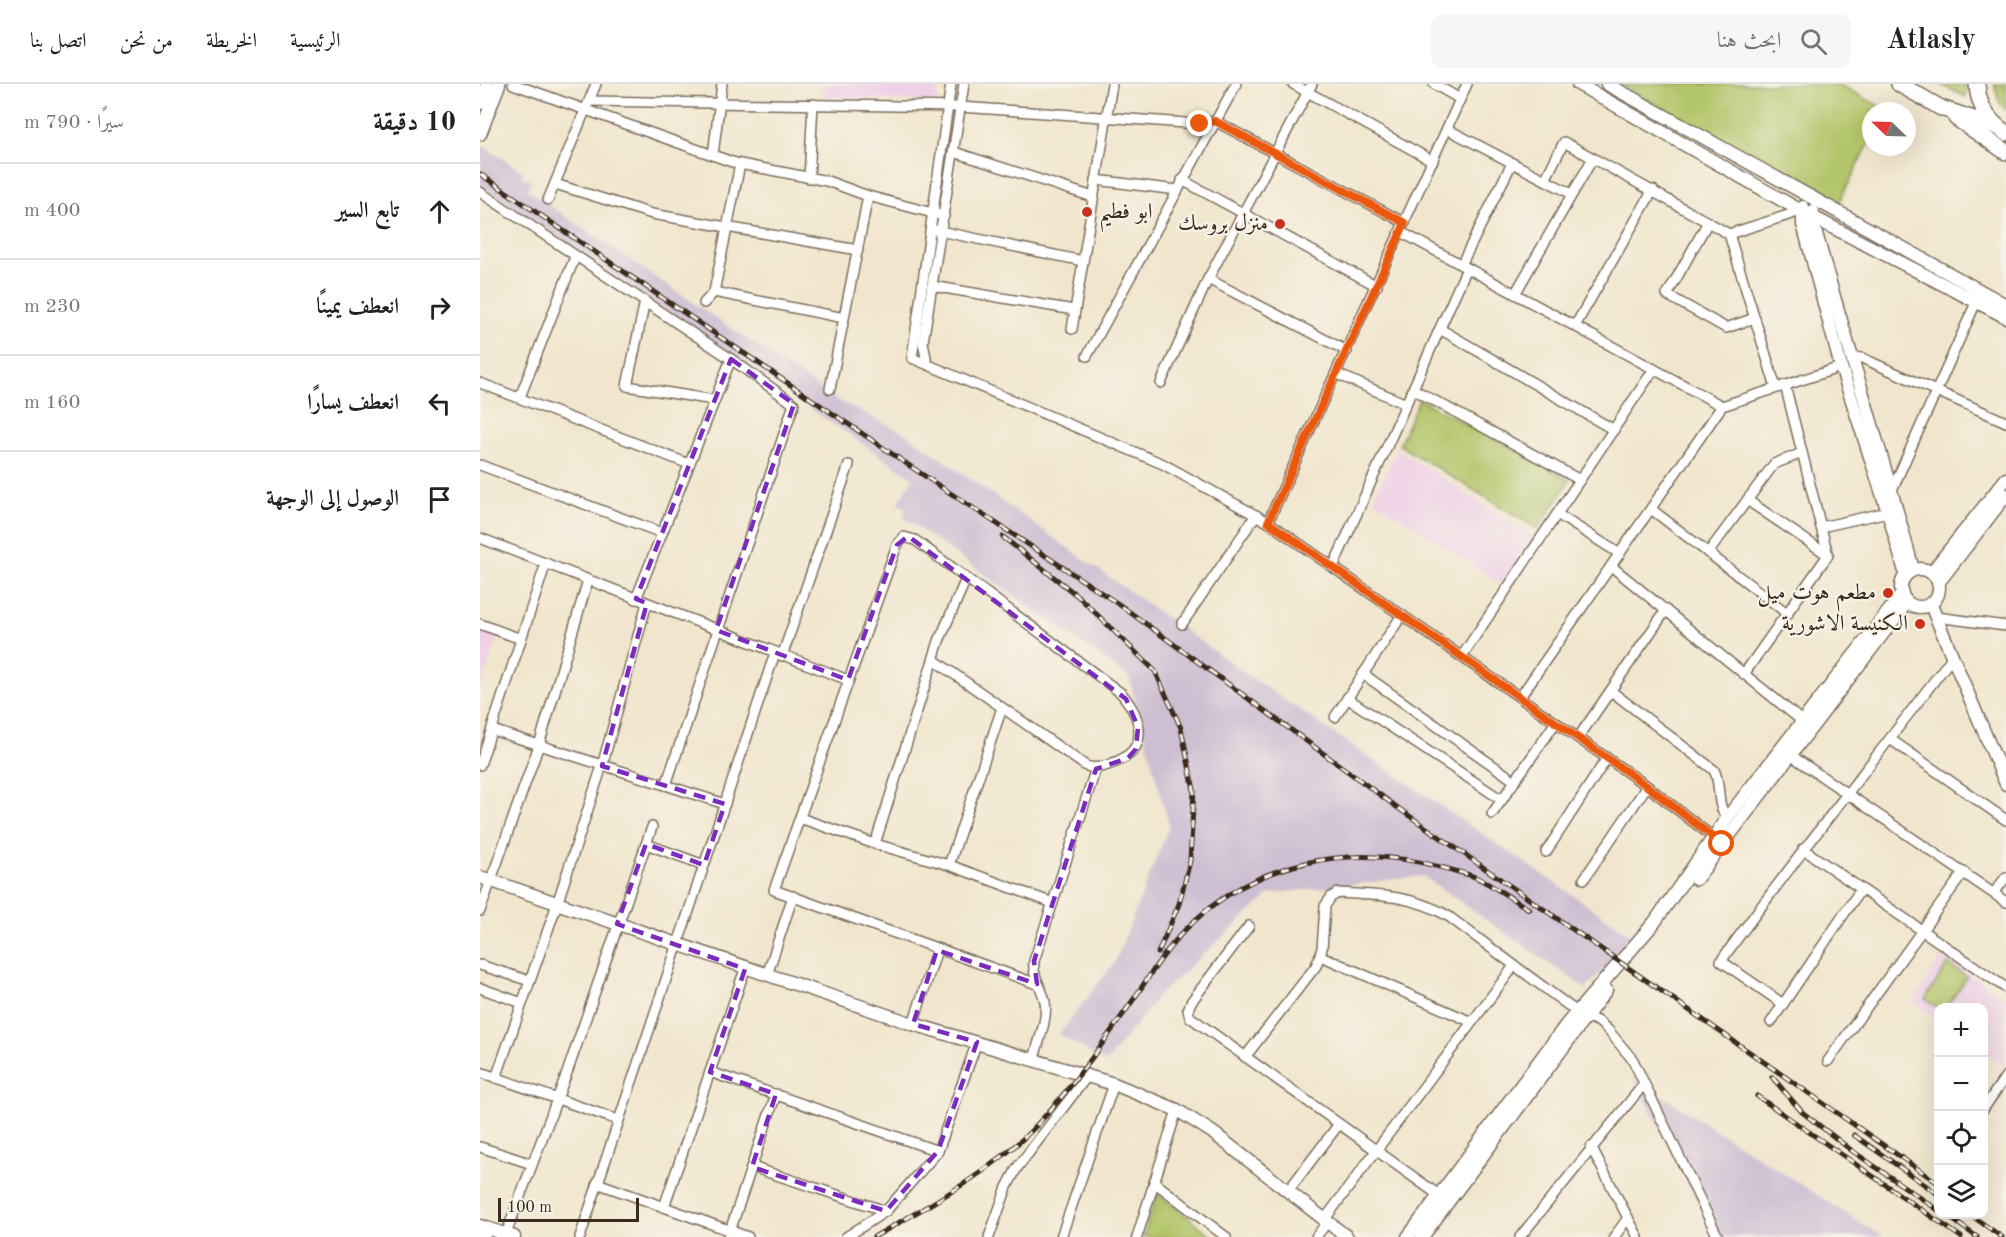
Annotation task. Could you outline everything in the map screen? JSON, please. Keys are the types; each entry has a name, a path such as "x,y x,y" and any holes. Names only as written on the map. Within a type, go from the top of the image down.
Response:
{"highway":[{"path":"1899,84 1941,108 2006,152"},
{"path":"1977,84 1984,112 2001,130"},
{"path":"1941,108 2001,130"}],"street":[{"path":"480,103 487,84"},
{"path":"480,134 499,84"},
{"path":"513,84 588,105 740,164 826,181 868,196 944,216"},
{"path":"548,200 596,84"},
{"path":"713,155 722,84"},
{"path":"951,84 912,358 1163,464 1268,522 1647,786 1718,841"},
{"path":"927,363 923,342 964,84"},
{"path":"1071,328 1112,84"},
{"path":"1087,356 1236,84"},
{"path":"1293,84 1310,88 1433,161"},
{"path":"1434,84 1460,99"},
{"path":"1268,522 1467,84"},
{"path":"1578,84 1806,213 1979,296 2006,305"},
{"path":"1607,84 1813,198 1979,296 2006,317"},
{"path":"1161,383 1208,279 1310,88"},
{"path":"588,105 720,102 961,107 1200,124 1215,121 1403,228 1464,266 1722,406"},
{"path":"809,178 813,104"},
{"path":"1447,129 1572,194"},
{"path":"1545,180 1564,142 1729,234 1755,318 1802,453 1828,555 1744,674"},
{"path":"954,152 1094,197"},
{"path":"1515,294 1593,158"},
{"path":"1333,567 1440,329 1464,266 1512,163"},
{"path":"704,303 714,292 740,164"},
{"path":"1096,180 1177,190"},
{"path":"1182,180 1377,286"},
{"path":"555,184 652,214 858,250"},
{"path":"1575,326 1653,190"},
{"path":"480,192 731,359 794,404 716,630 666,785"},
{"path":"831,388 868,196"},
{"path":"1813,198 1806,213 1841,367 1909,573"},
{"path":"1729,234 1806,213"},
{"path":"1806,213 1892,490 1909,573"},
{"path":"1708,222 1667,295 1726,328 1755,318"},
{"path":"930,229 1083,261"},
{"path":"520,397 575,257"},
{"path":"1208,279 1347,351"},
{"path":"932,286 1074,310"},
{"path":"714,292 844,318"},
{"path":"1892,490 1979,296"},
{"path":"645,301 627,386 714,400"},
{"path":"1440,329 1614,430"},
{"path":"1850,357 1862,358 2006,422"},
{"path":"636,599 731,359"},
{"path":"1520,697 1722,406 1841,367"},
{"path":"1462,656 1654,369"},
{"path":"1336,374 1406,404"},
{"path":"480,383 688,464"},
{"path":"1413,389 1580,480"},
{"path":"1708,553 1774,464 1802,453"},
{"path":"480,465 662,533"},
{"path":"580,1237 725,804 849,465"},
{"path":"1934,578 1923,569 1909,573 1901,584 1904,598 1916,607 1930,603 1936,596 1934,578 2006,479"},
{"path":"1934,578 2006,495"},
{"path":"1747,500 1828,555"},
{"path":"1651,509 1788,614"},
{"path":"1821,527 1888,512"},
{"path":"1557,514 1620,554"},
{"path":"1182,624 1256,515"},
{"path":"934,660 1086,766 1096,768 1128,758 1136,749 1138,727 1125,699 1115,688 915,540 908,536 900,539 774,890 1037,984"},
{"path":"480,538 848,680"},
{"path":"480,765 483,748 492,730 546,563"},
{"path":"1611,566 1802,721"},
{"path":"875,844 945,624 966,579"},
{"path":"480,911 486,880 539,745 588,580"},
{"path":"1718,841 1726,818 1802,721 1904,598"},
{"path":"1408,1237 1718,841 1789,754 1904,598"},
{"path":"496,1078 602,766 647,603"},
{"path":"1930,603 2006,784"},
{"path":"1578,738 1666,610"},
{"path":"1335,717 1402,615"},
{"path":"1936,617 2006,626"},
{"path":"480,624 521,639"},
{"path":"1783,1004 1721,961 1803,849 1849,795 1953,656"},
{"path":"1363,674 1515,781"},
{"path":"1611,691 1714,770 1719,784 1719,802 1726,818"},
{"path":"1347,698 1502,800"},
{"path":"949,865 1002,708"},
{"path":"1492,814 1556,722"},
{"path":"492,730 725,804"},
{"path":"1890,739 2006,820"},
{"path":"1789,754 2006,902"},
{"path":"1546,852 1607,758"},
{"path":"1034,1059 1046,1010 1044,998 1033,974 1034,961 1096,768"},
{"path":"1584,879 1647,786"},
{"path":"800,818 875,844 949,865 1053,903"},
{"path":"480,1226 510,1236 532,1164 652,827"},
{"path":"646,844 704,865"},
{"path":"1803,849 2006,988"},
{"path":"1828,1061 1964,872"},
{"path":"1994,893 2006,877"},
{"path":"486,880 913,1024 1088,1075 1177,1110 1212,1132 1347,1237"},
{"path":"1771,1022 1862,889"},
{"path":"1245,1057 1313,971 1321,956 1324,909 1331,897 1338,893 1392,896 1416,901 1438,910 1582,1014 1599,1022 1618,1040 1633,1060 1718,1237"},
{"path":"767,975 793,896"},
{"path":"1249,926 1188,1010 1190,1017 1440,1196"},
{"path":"913,1024 937,950"},
{"path":"1321,956 1472,1022"},
{"path":"480,964 530,981"},
{"path":"1316,1237 1376,1151 1515,966"},
{"path":"664,1207 745,969"},
{"path":"480,988 522,1002"},
{"path":"1422,1237 1582,1014"},
{"path":"846,1237 886,1211 938,1151 976,1042"},
{"path":"480,1072 618,1120"},
{"path":"710,1072 938,1151"},
{"path":"989,1237 1013,1174 1088,1075"},
{"path":"1988,1101 2006,1076"},
{"path":"1061,1237 1114,1084"},
{"path":"1520,1237 1644,1084"},
{"path":"729,1234 776,1094"},
{"path":"1137,1237 1177,1110"},
{"path":"1288,1191 1339,1124"},
{"path":"480,1147 532,1164"},
{"path":"1591,1147 1638,1237"},
{"path":"752,1167 886,1211"},
{"path":"1155,1182 1226,1237"},
{"path":"597,1183 729,1234 748,1237"},
{"path":"1614,1237 1628,1218"},
{"path":"480,1236 484,1237"}],"highlighted area":[{"path":"731,359 794,404 716,630 848,680 897,545 908,536 1126,699 1138,727 1136,749 1128,758 1096,769 1034,961 1037,984 937,950 913,1024 977,1042 938,1151 886,1211 752,1167 776,1094 710,1072 745,969 617,924 646,844 704,865 725,804 602,766 647,603 636,599"}],"shaded area":[{"path":"824,84 939,84 937,102 823,97"},
{"path":"481,145 524,172 521,176 531,181 527,190 835,399 905,433 1248,675 1633,936 1586,989 1423,876 1270,894 1158,996 1106,1063 1059,1034 1115,962 1169,826 1129,677 903,517 906,509 898,503 913,478 480,184"},
{"path":"1397,449 1533,537 1502,585 1373,499"},
{"path":"480,627 499,633 480,690"},
{"path":"1942,956 2006,999 2005,1067 1988,1054 1988,1003 1934,1003 1934,1017 1913,1002"},
{"path":"1633,1077 1883,1237 1717,1237"}],"green space":[{"path":"1619,84 1838,84 1872,102 1862,102 1863,156 1838,204"},
{"path":"1939,84 1965,84 1966,97"},
{"path":"1994,84 2006,84 2006,110 1999,102"},
{"path":"1419,399 1570,480 1538,529 1399,445"},
{"path":"1948,964 1967,977 1950,1003 1934,1003 1934,1005 1925,999"},
{"path":"1157,1194 1214,1237 1143,1237"}],"railway":[{"path":"480,174 935,483 1120,605 1398,808 1934,1180"},
{"path":"1003,537 1079,597 1155,671 1181,728 1194,790 1190,861 1179,904 1158,953"},
{"path":"874,1237 937,1201 978,1174 998,1160 1034,1128 1085,1067 1177,938 1212,906 1242,887 1273,873 1306,863 1339,858 1374,857 1409,860 1471,876 1529,909"},
{"path":"1772,1077 1802,1112 1851,1150 1934,1207"},
{"path":"1757,1096 1961,1237"},
{"path":"1854,1135 1934,1191"},
{"path":"1952,1219 1977,1237"},
{"path":"1976,1219 2002,1237"}],"place":[{"name":"ابو فطيم","path":"1087,212"},
{"name":"منزل بروسك","path":"1280,224"},
{"name":"مطعم هوت ميل","path":"1888,593"},
{"name":"الكنيسة الاشورية","path":"1920,624"}],"route":[{"path":"1200,124 1215,121 1405,223 1268,522 1647,786 1722,844"}]}
